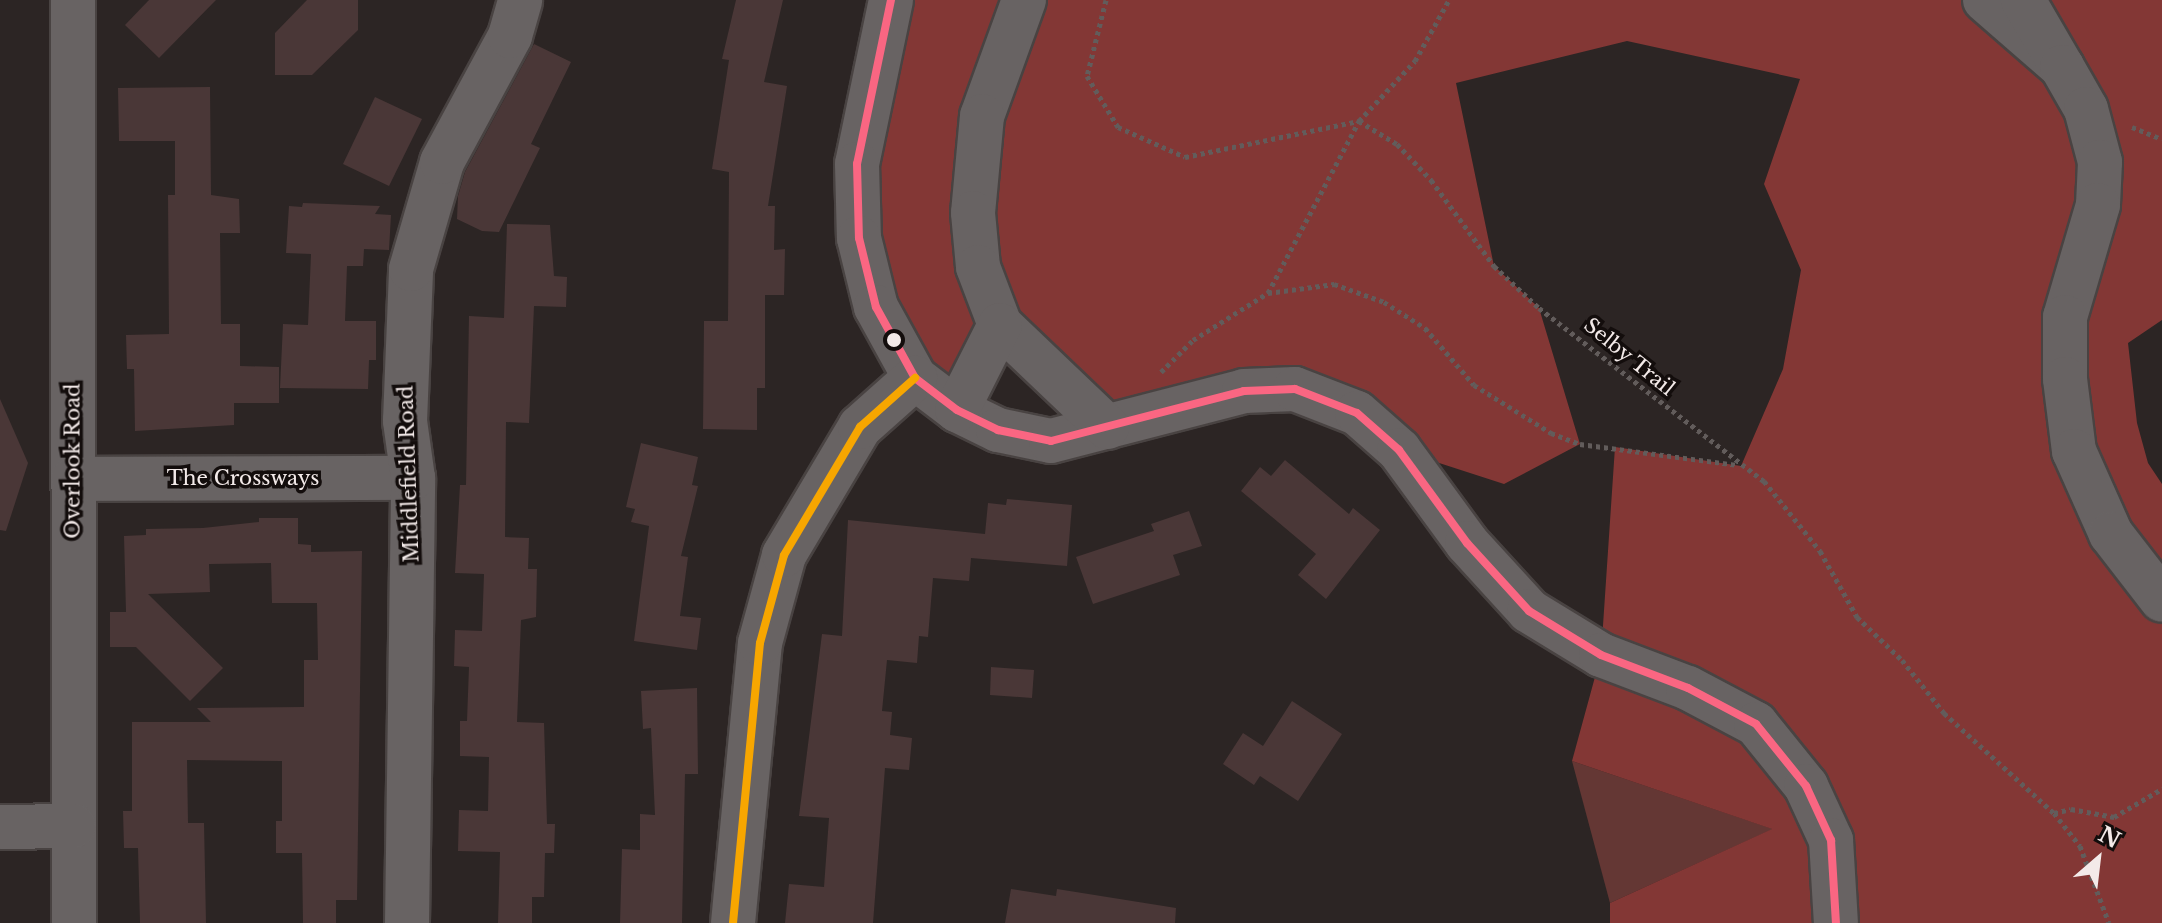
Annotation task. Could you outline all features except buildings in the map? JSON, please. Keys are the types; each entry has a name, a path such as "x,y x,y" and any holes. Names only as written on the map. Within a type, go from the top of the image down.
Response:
{"street":[{"name":"Overlook Road","path":"73,0 74,923"},
{"name":"Middlefield Road","path":"407,923 413,478 405,421 411,269 442,162 510,36 520,0"},
{"path":"891,0 857,164 859,238 876,307 915,378 957,410 998,430 1051,441 1244,391 1295,389 1357,413 1399,450 1467,543 1529,611 1601,655 1688,688 1756,724 1806,786 1831,840 1836,923"},
{"path":"1024,0 982,116 973,213 978,267 1000,325 1107,427"},
{"path":"1985,0 2062,67"},
{"path":"2023,0 2086,109 2100,162 2098,205 2065,317 2074,451 2111,534 2162,600"},
{"path":"957,410 1000,325"},
{"path":"733,923 760,643 784,555 860,427 915,378"},
{"name":"The Crossways","path":"73,479 413,478"},
{"path":"0,827 74,826"}],"path":[{"path":"1106,0 1087,76 1118,127 1185,157 1359,121"},
{"path":"1268,293 1359,121 1415,61 1449,0"},
{"name":"Selby Trail","path":"1359,121 1397,144 1431,180 1494,266 1539,308 1599,349 1775,493 1820,551 1857,617 1902,660 1944,713 2054,813 2080,846 2109,923"},
{"path":"1150,384 1193,340 1268,293 1334,284 1384,302 1425,328 1474,385 1524,420 1580,444 1741,466"},
{"path":"2054,813 2071,809 2114,817 2162,789"}],"shaded area":[{"path":"891,0 2162,0 2162,320 2128,343 2137,423 2148,463 2162,484 2162,923 1610,923 1610,903 1772,829 1572,761 1601,655 1615,447 1741,466 1783,369 1801,270 1764,184 1800,79 1627,41 1456,83 1494,266 1539,308 1580,444 1504,484 1399,450 1295,389 1107,427 1001,325 957,410 859,238"},
{"path":"1572,761 1773,829 1610,903"}],"transit line":[{"path":"891,0 857,164 859,238 876,307 915,378 957,410 998,430 1051,441 1244,391 1295,389 1357,413 1399,450 1467,543 1529,611 1601,655 1688,688 1756,724 1806,786 1831,840 1836,923"},
{"path":"733,923 760,643 784,555 860,427 915,378"}]}
